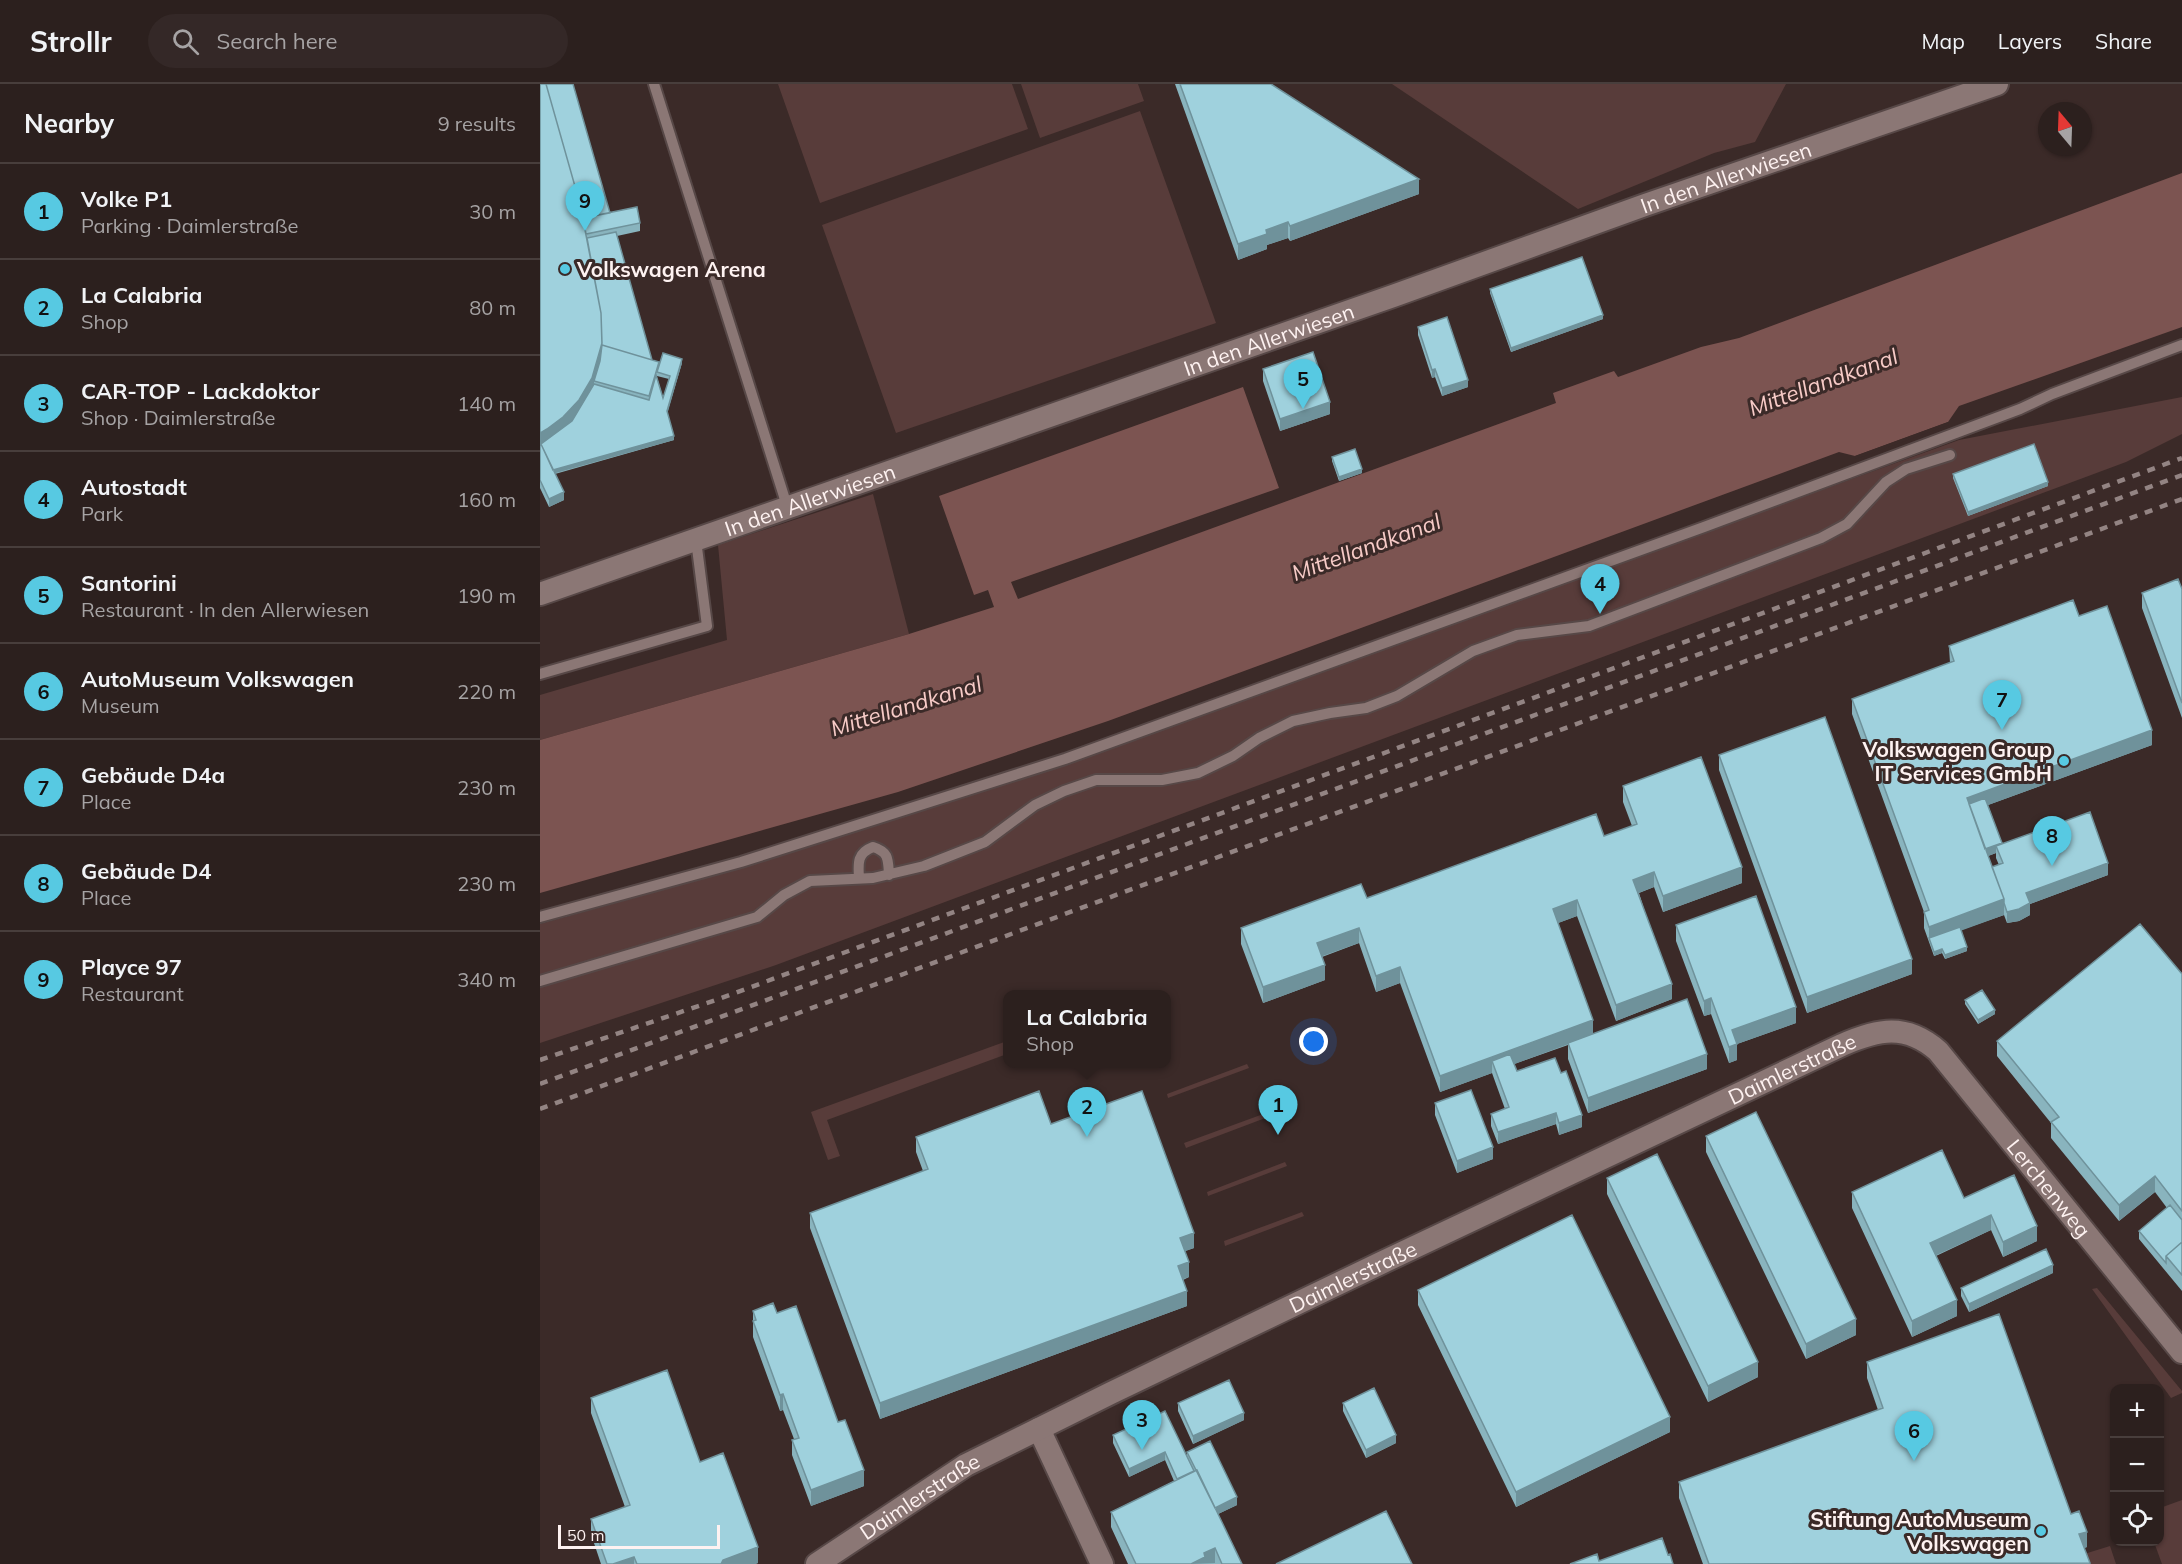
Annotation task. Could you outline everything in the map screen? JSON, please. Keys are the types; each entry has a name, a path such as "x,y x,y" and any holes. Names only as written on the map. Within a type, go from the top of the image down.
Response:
{"street":[{"name":"In den Allerwiesen","path":"540,594 1394,296 1655,201 1997,84"},
{"name":"Daimlerstraße","path":"818,1564 966,1465 1039,1429 1381,1263 1842,1045 1874,1032 1908,1033"},
{"name":"Lerchenweg","path":"1908,1033 1929,1043 1938,1051 2182,1352"},
{"path":"1039,1429 1102,1564"}],"lane":[{"path":"654,84 788,508"},
{"path":"540,917 741,862 1065,759 2020,409 2052,394 2182,345"},
{"path":"540,981 757,917 784,895 810,881 889,875 924,866 985,842 1035,805 1064,791 1096,780 1162,780 1198,773 1233,756 1259,738 1293,721 1366,708 1397,696 1473,651 1517,635 1589,626 1821,538 1847,524 1886,482 1906,469 1950,455"},
{"path":"540,674 707,626 696,540"},
{"path":"859,878 858,859 864,850 873,847 882,850 888,859 889,875"}],"shaded area":[{"path":"778,84 1012,84 1028,129 820,203"},
{"path":"1021,84 1138,84 1144,101 1040,138"},
{"path":"1392,84 1786,84 1755,142 1714,153 1578,209"},
{"path":"1140,111 1216,323 896,433 822,225"},
{"path":"2182,397 2182,434 2126,462 776,965 540,1043 540,924 742,868 1066,765 1959,440"},
{"path":"873,494 909,634 540,740 540,695 727,640 718,545"},
{"path":"1003,1042 1003,1055 827,1120 840,1156 828,1160 811,1112"},
{"path":"1247,1064 1249,1068 1168,1098 1167,1094"},
{"path":"1266,1113 1268,1117 1186,1148 1184,1143"},
{"path":"1285,1162 1287,1166 1208,1196 1207,1192"},
{"path":"1302,1212 1304,1216 1225,1246 1224,1241"},
{"path":"2097,1288 2182,1393 2171,1398 2164,1388 2164,1384 2161,1384 2092,1289"},
{"path":"2182,1500 2182,1564 2162,1564 2155,1546 2164,1546 2164,1507"},
{"path":"2110,1546 2116,1564 2084,1564 2081,1555"}],"water":[{"name":"Mittellandkanal","path":"2182,173 2182,327 1959,406 1948,422 1855,456 1839,452 1108,721 898,792 540,893 540,740 909,634 994,607 988,590 974,595 939,496 1243,387 1279,488 1011,582 1018,599 1556,403 1553,393 1614,371 1618,377 1701,347 1739,338"}],"pier":[{"path":"1948,422 1949,425 1856,459 1855,456"}],"building":[{"name":"Volkswagen Arena","path":"540,84 546,84 580,204 601,313 602,343 592,378 579,400 563,417 540,433"},
{"path":"546,84 573,84 610,213 583,218"},
{"path":"1180,84 1271,84 1419,179 1290,226 1288,222 1266,230 1267,234 1238,244"},
{"path":"637,207 640,223 586,234 583,218"},
{"path":"616,232 652,360 602,346 601,313 587,238"},
{"path":"1582,257 1603,315 1511,348 1490,289"},
{"path":"1447,317 1468,380 1442,388 1435,369 1432,370 1418,327"},
{"path":"602,345 659,362 649,396 594,381"},
{"path":"1313,352 1330,402 1280,419 1263,369"},
{"path":"663,353 682,359 667,411 674,436 553,470 541,444 572,421 594,384 649,400 656,375 663,398 670,376 657,372"},
{"path":"540,442 564,492 549,499 540,480"},
{"path":"2034,444 2048,482 1968,512 1953,474"},
{"path":"1355,449 1362,469 1339,477 1332,457"},
{"path":"2178,579 2182,589 2182,703 2142,593"},
{"path":"2073,600 2079,616 2107,606 2152,730 1967,798 2004,899 1929,927 1924,912 1929,910 1852,699 1954,661 1949,646"},
{"path":"1825,717 1912,959 1807,997 1719,755"},
{"path":"1701,757 1742,867 1663,896 1654,872 1633,880 1672,984 1616,1005 1577,900 1553,909 1593,1020 1440,1076 1400,967 1376,976 1359,928 1317,943 1325,965 1263,987 1241,928 1361,884 1367,898 1596,814 1604,836 1637,824 1623,786"},
{"path":"1985,798 2002,843 1985,849 1969,804"},
{"path":"2090,812 2108,863 2026,893 2030,903 2007,912 1992,867 2003,863 1996,846"},
{"path":"1756,896 1796,1007 1732,1030 1737,1044 1729,1047 1711,998 1704,1001 1676,925"},
{"path":"2140,924 2182,974 2182,1211 2155,1176 2119,1205 2051,1122 2059,1117 1997,1041"},
{"path":"1960,927 1967,947 1945,955 1942,949 1934,952 1929,938"},
{"path":"1982,990 1995,1010 1978,1020 1965,1000"},
{"path":"1687,999 1707,1054 1588,1098 1568,1043"},
{"path":"1510,1054 1517,1071 1555,1058 1561,1073 1566,1071 1582,1115 1559,1123 1556,1113 1498,1132 1491,1114 1509,1107 1492,1061"},
{"path":"1471,1090 1493,1147 1457,1161 1435,1103"},
{"path":"1039,1091 1051,1124 1142,1091 1194,1233 1180,1238 1189,1262 1178,1266 1187,1291 880,1403 810,1213 928,1169 916,1137"},
{"path":"1756,1112 1856,1319 1806,1344 1706,1136"},
{"path":"1942,1150 1964,1198 2014,1175 2037,1226 2003,1242 1991,1215 1930,1243 1957,1300 1912,1321 1852,1192"},
{"path":"1657,1154 1758,1362 1708,1386 1607,1178"},
{"path":"2170,1205 2182,1220 2182,1242 2166,1256 2166,1263 2139,1231"},
{"path":"1572,1215 1670,1417 1516,1492 1418,1290"},
{"path":"2182,1242 2182,1275 2166,1256"},
{"path":"2046,1249 2053,1265 1969,1304 1961,1288"},
{"path":"773,1303 777,1313 796,1306 838,1422 845,1420 864,1470 811,1490 792,1440 799,1438 783,1394 780,1395 753,1321 756,1320 753,1311"},
{"path":"1999,1314 2071,1514 2079,1511 2087,1532 2079,1534 2090,1563 1709,1564 1679,1482 1883,1408 1867,1362"},
{"path":"667,1370 700,1462 723,1453 758,1547 723,1560 721,1564 637,1564 634,1557 607,1564 591,1519 630,1505 591,1398"},
{"path":"1229,1380 1244,1413 1193,1436 1178,1403"},
{"path":"1374,1388 1396,1435 1366,1450 1343,1403"},
{"path":"1165,1411 1194,1471 1177,1479 1165,1452 1129,1469 1113,1435"},
{"path":"1210,1441 1237,1497 1215,1508 1187,1452"},
{"path":"1197,1470 1242,1564 1222,1564 1215,1548 1204,1553 1205,1557 1191,1564 1136,1564 1111,1512"},
{"path":"1386,1511 1412,1564 1276,1564"},
{"path":"1662,1538 1673,1564 1570,1564 1597,1554 1599,1561"}],"railway":[{"path":"540,1060 716,1000 2182,458"},
{"path":"540,1084 2182,475"},
{"path":"540,1109 2182,499"}],"place":[{"name":"Playce 97","path":"585,231"},
{"name":"Volkswagen Arena","path":"565,269"},
{"name":"Santorini","path":"1303,409"},
{"name":"Autostadt","path":"1600,614"},
{"name":"Gebäude D4a","path":"2002,730"},
{"name":"Volkswagen Group IT Services GmbH","path":"2064,761"},
{"name":"Gebäude D4","path":"2052,866"},
{"name":"Volke P1","path":"1278,1135"},
{"name":"La Calabria","path":"1087,1137"},
{"name":"CAR-TOP - Lackdoktor","path":"1142,1450"},
{"name":"AutoMuseum Volkswagen","path":"1914,1461"},
{"name":"Stiftung AutoMuseum Volkswagen","path":"2041,1531"}]}
